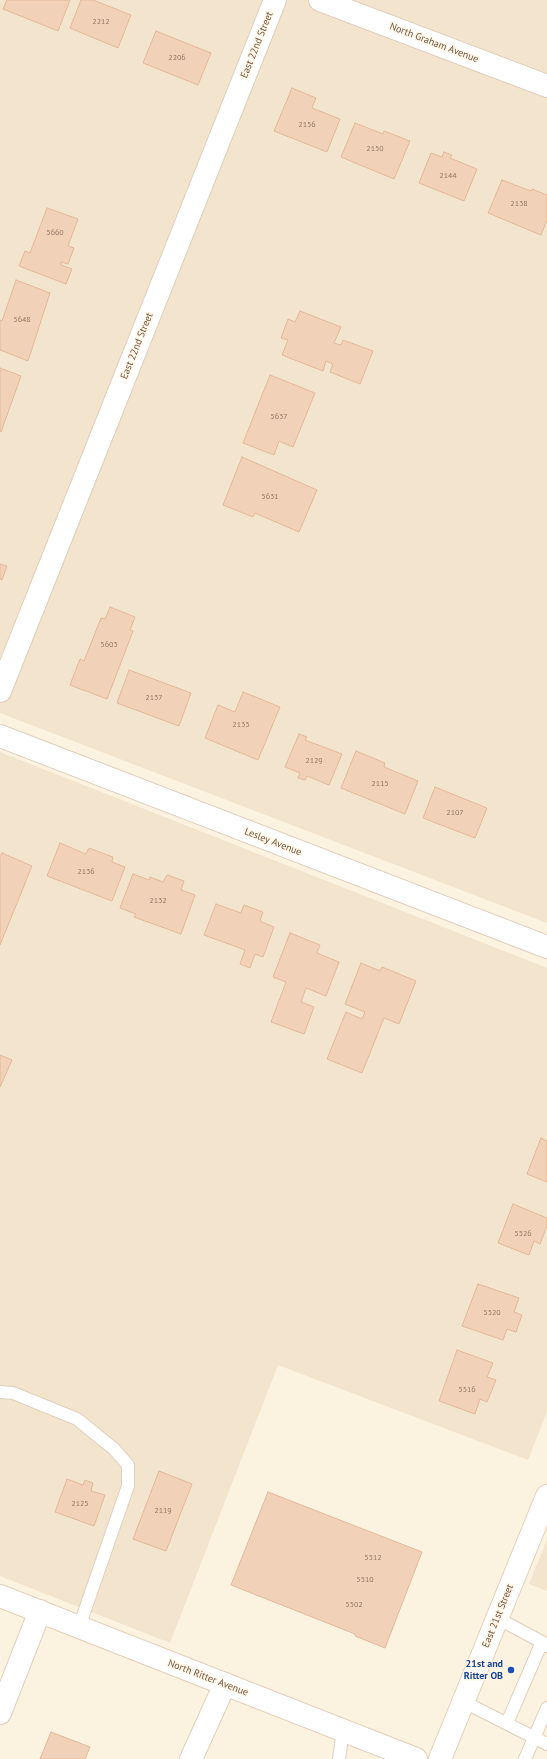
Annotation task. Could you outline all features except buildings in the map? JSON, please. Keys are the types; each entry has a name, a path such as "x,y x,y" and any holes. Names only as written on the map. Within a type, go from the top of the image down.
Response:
{"street":[{"name":"East 22nd Street","path":"0,692 275,0"},
{"name":"North Graham Avenue","path":"320,0 547,86"},
{"name":"Lesley Avenue","path":"0,736 547,947"},
{"name":"East 21st Street","path":"440,1759 547,1496"},
{"name":"North Ritter Avenue","path":"0,1596 416,1759"},
{"path":"0,1713 40,1612"},
{"path":"191,1759 226,1684"}],"lane":[{"path":"0,1392 13,1393 77,1419 114,1448 128,1466 128,1486 79,1627"},
{"path":"497,1618 544,1644 507,1723"},
{"path":"464,1702 547,1744"},
{"path":"525,1759 533,1737 547,1708"},
{"path":"339,1759 343,1730"}],"shaded area":[{"path":"0,0 547,0 547,923 0,713"},
{"path":"0,752 547,968 547,1412 528,1460 278,1365 170,1643 0,1576"},
{"path":"547,1540 547,1591 529,1584"}],"place":[{"name":"21st and Ritter OB","path":"511,1670"}]}
